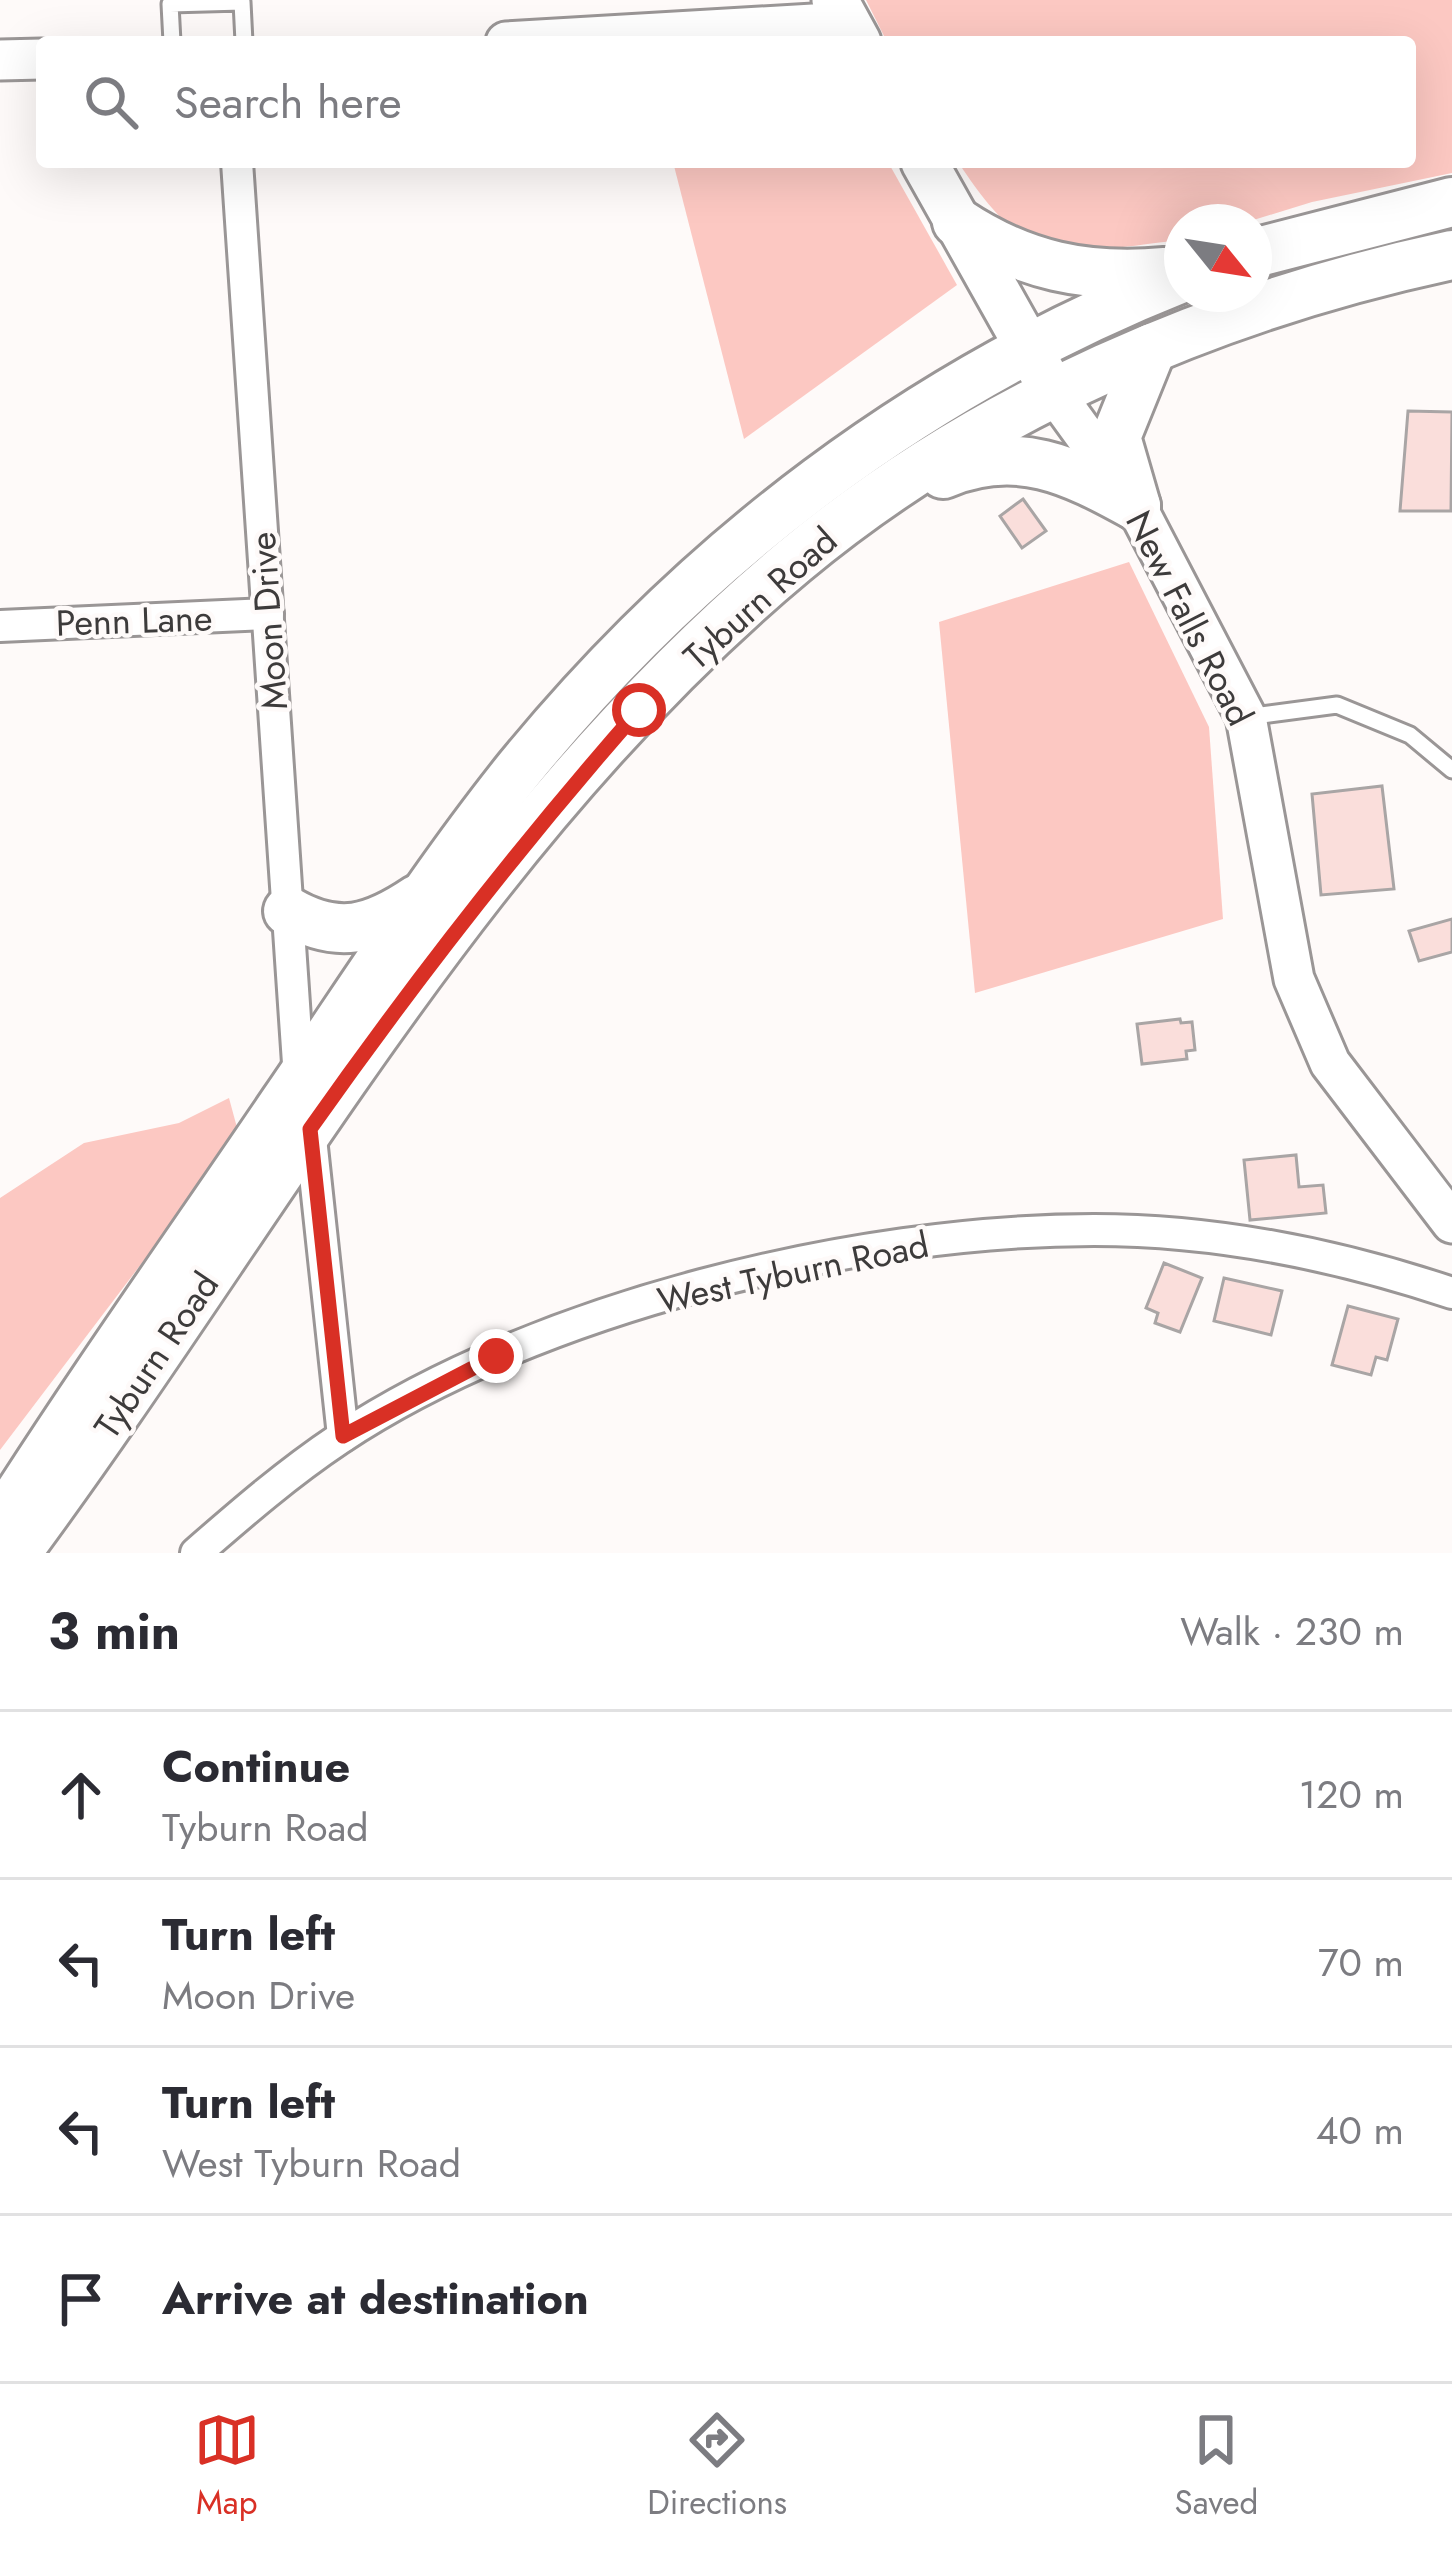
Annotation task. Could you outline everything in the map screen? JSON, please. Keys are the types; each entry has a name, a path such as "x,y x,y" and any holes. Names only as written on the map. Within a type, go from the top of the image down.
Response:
{"main road":[{"name":"New Falls Road","path":"927,168 1055,394"},
{"path":"1272,248 1452,202"},
{"path":"958,222 995,247 1068,272 1164,274"},
{"name":"Tyburn Road","path":"16,1553 413,982 534,829 722,624 871,504 1055,394 1152,348 1283,298 1452,255"},
{"name":"Tyburn Road","path":"0,1524 427,893 518,771 598,679 736,545 903,419 1025,348 1164,282"},
{"path":"1136,506 1116,436 1152,348"},
{"path":"871,504 955,469 1025,458 1081,475 1136,506"},
{"path":"288,910 309,923 346,931 371,927 427,893"}],"street":[{"path":"608,36 847,22"},
{"path":"0,60 36,59"},
{"name":"Moon Drive","path":"237,168 299,1081"},
{"name":"New Falls Road","path":"1055,394 1136,506 1246,717 1294,979 1330,1063 1448,1207"},
{"name":"Penn Lane","path":"0,626 268,614"},
{"path":"310,1129 343,1436"},
{"name":"West Tyburn Road","path":"197,1553 343,1436 496,1356 670,1295 934,1240 1098,1230 1281,1246 1452,1293"}],"lane":[{"path":"172,36 170,4 242,2 244,36"},
{"path":"1246,717 1337,705 1410,735 1452,770"}],"shaded area":[{"path":"866,0 1452,0 1452,173 1272,214 1272,204 1164,204 1164,242 1091,249 1055,247 1014,230 962,168 1416,168 1416,36 884,36"},
{"path":"675,168 891,168 957,285 744,439"},
{"path":"1129,562 1209,727 1223,919 975,993 939,622"},
{"path":"229,1098 239,1135 0,1450 0,1198 84,1143 179,1123"}],"building":[{"path":"1408,411 1452,412 1451,511 1400,511"},
{"path":"1023,499 1046,531 1022,548 1000,516"},
{"path":"1382,786 1394,889 1321,895 1312,794"},
{"path":"1452,919 1452,952 1419,961 1409,931"},
{"path":"1180,1019 1181,1023 1192,1022 1195,1050 1186,1051 1187,1059 1142,1064 1137,1024"},
{"path":"1296,1155 1299,1187 1323,1185 1326,1213 1250,1220 1244,1160"},
{"path":"1164,1263 1202,1278 1180,1332 1155,1323 1158,1313 1146,1308"},
{"path":"1224,1278 1282,1291 1271,1335 1214,1321"},
{"path":"1348,1306 1398,1319 1387,1360 1376,1357 1371,1375 1332,1365"}],"route":[{"path":"496,1356 343,1436 310,1129 413,982 534,829 639,710"}]}
